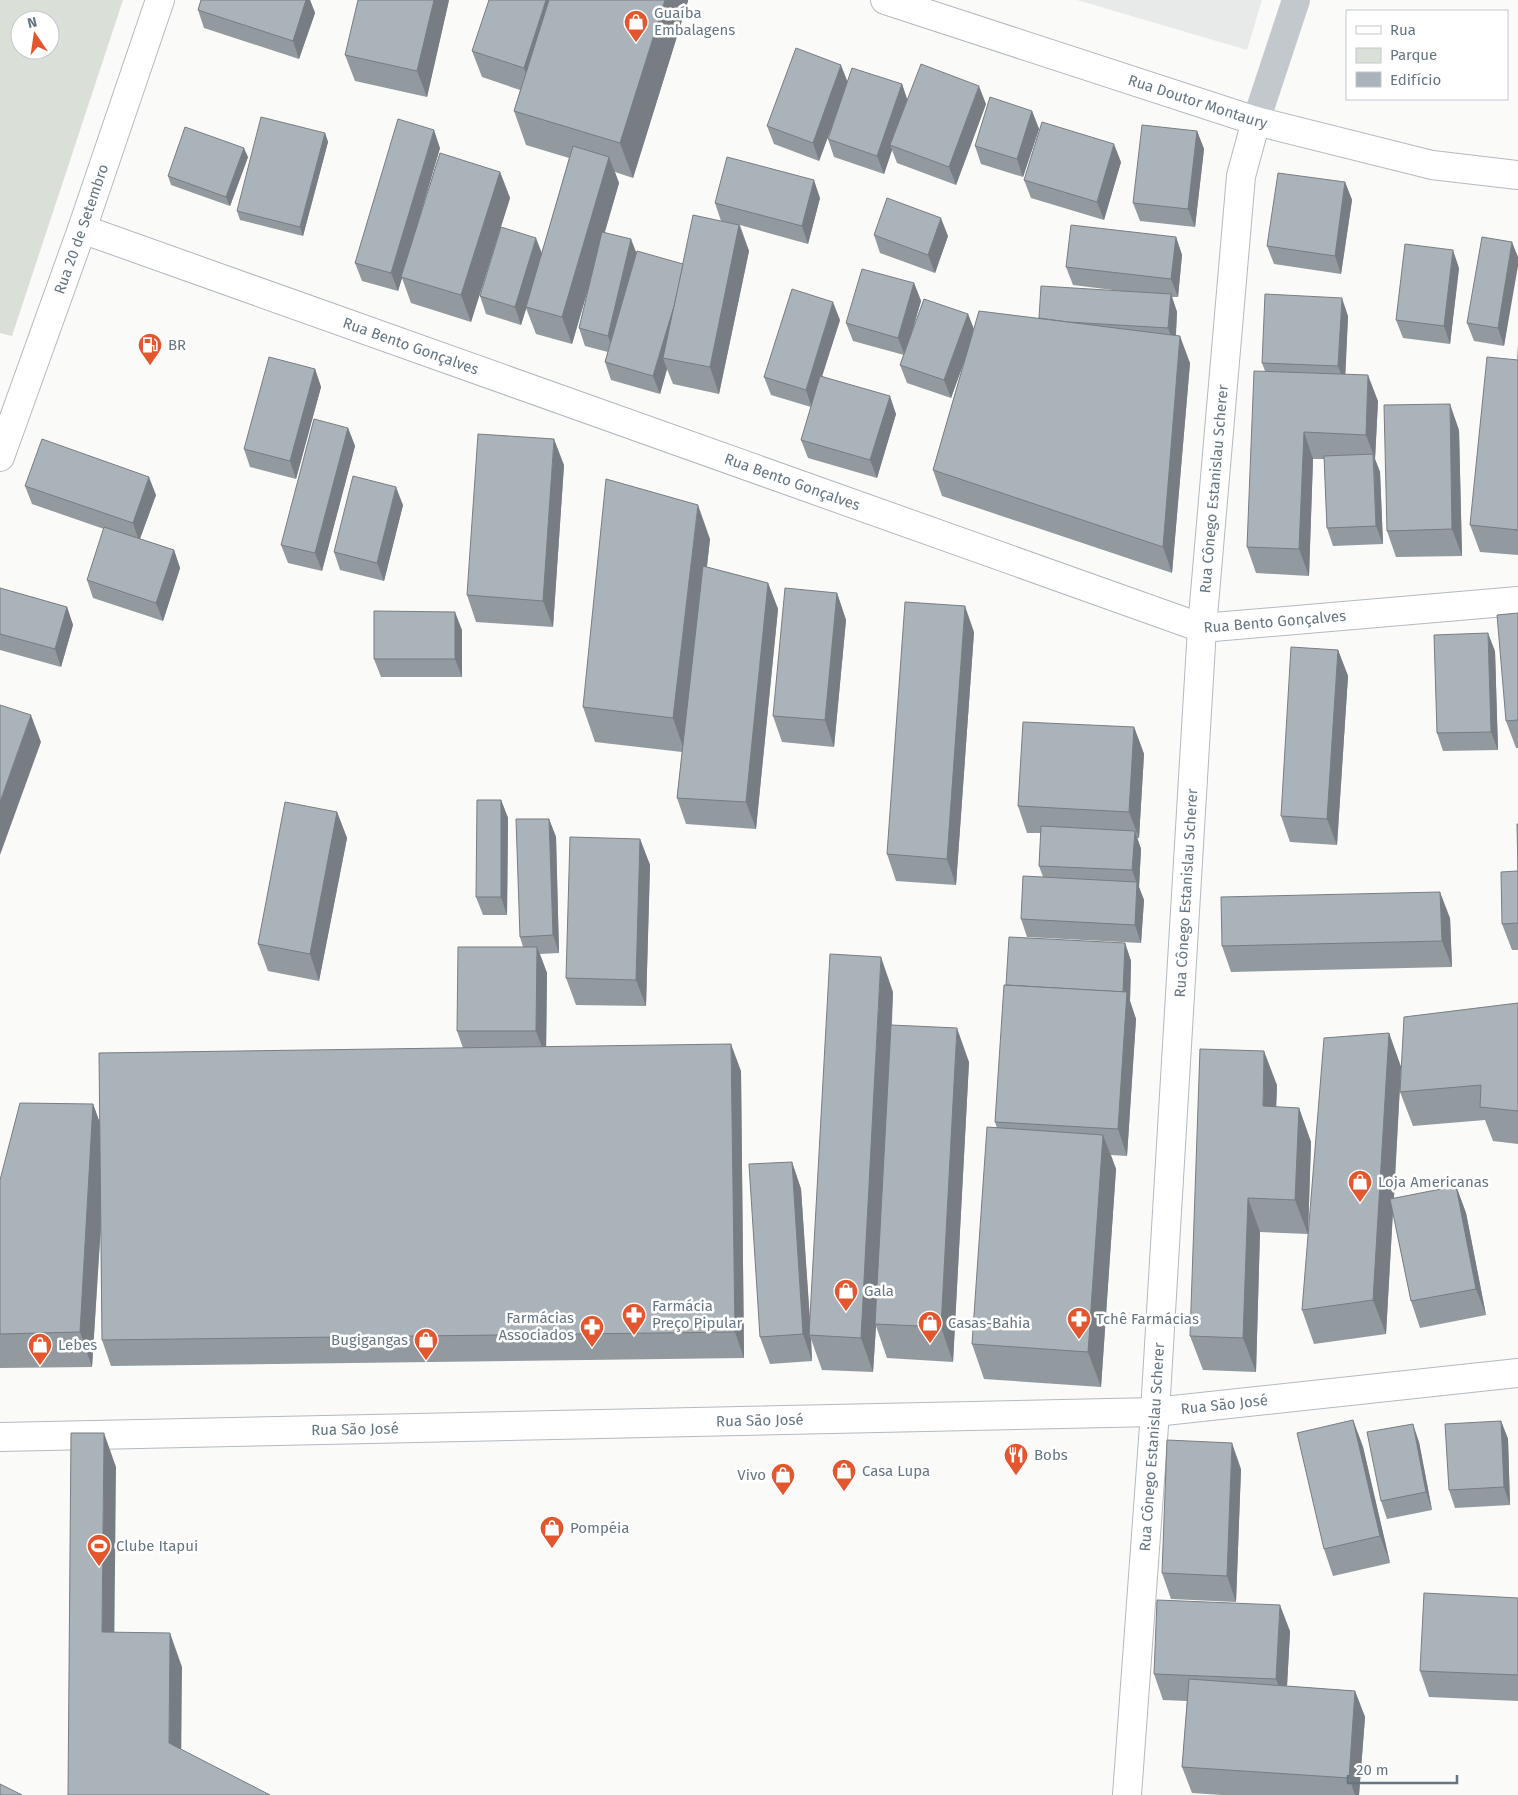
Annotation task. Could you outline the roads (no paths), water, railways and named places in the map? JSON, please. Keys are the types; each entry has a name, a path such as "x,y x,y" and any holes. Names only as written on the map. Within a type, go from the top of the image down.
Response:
{"street":[{"name":"Rua 20 de Setembro","path":"0,457 82,229 160,0"},
{"name":"Rua Doutor Montaury","path":"885,0 1256,121 1432,165 1518,175"},
{"name":"Rua Cônego Estanislau Scherer","path":"1127,1795 1155,1412 1202,628 1241,176 1256,121 1296,0"},
{"name":"Rua Bento Gonçalves","path":"82,229 1202,628 1518,601"},
{"name":"Rua São José","path":"0,1437 1155,1412 1518,1373"}],"place":[{"name":"Guaíba Embalagens","path":"636,43"},
{"name":"BR","path":"150,366"},
{"name":"Loja Americanas","path":"1360,1203"},
{"name":"Gala","path":"846,1312"},
{"name":"Farmácia Preço Pipular","path":"634,1336"},
{"name":"Tchê Farmácias","path":"1079,1340"},
{"name":"Casas-Bahia","path":"930,1344"},
{"name":"Farmácias Associados","path":"592,1348"},
{"name":"Bugigangas","path":"426,1361"},
{"name":"Lebes","path":"40,1366"},
{"name":"Bobs","path":"1016,1476"},
{"name":"Casa Lupa","path":"844,1492"},
{"name":"Vivo","path":"783,1496"},
{"name":"Pompéia","path":"552,1549"},
{"name":"Clube Itapui","path":"99,1567"}]}
